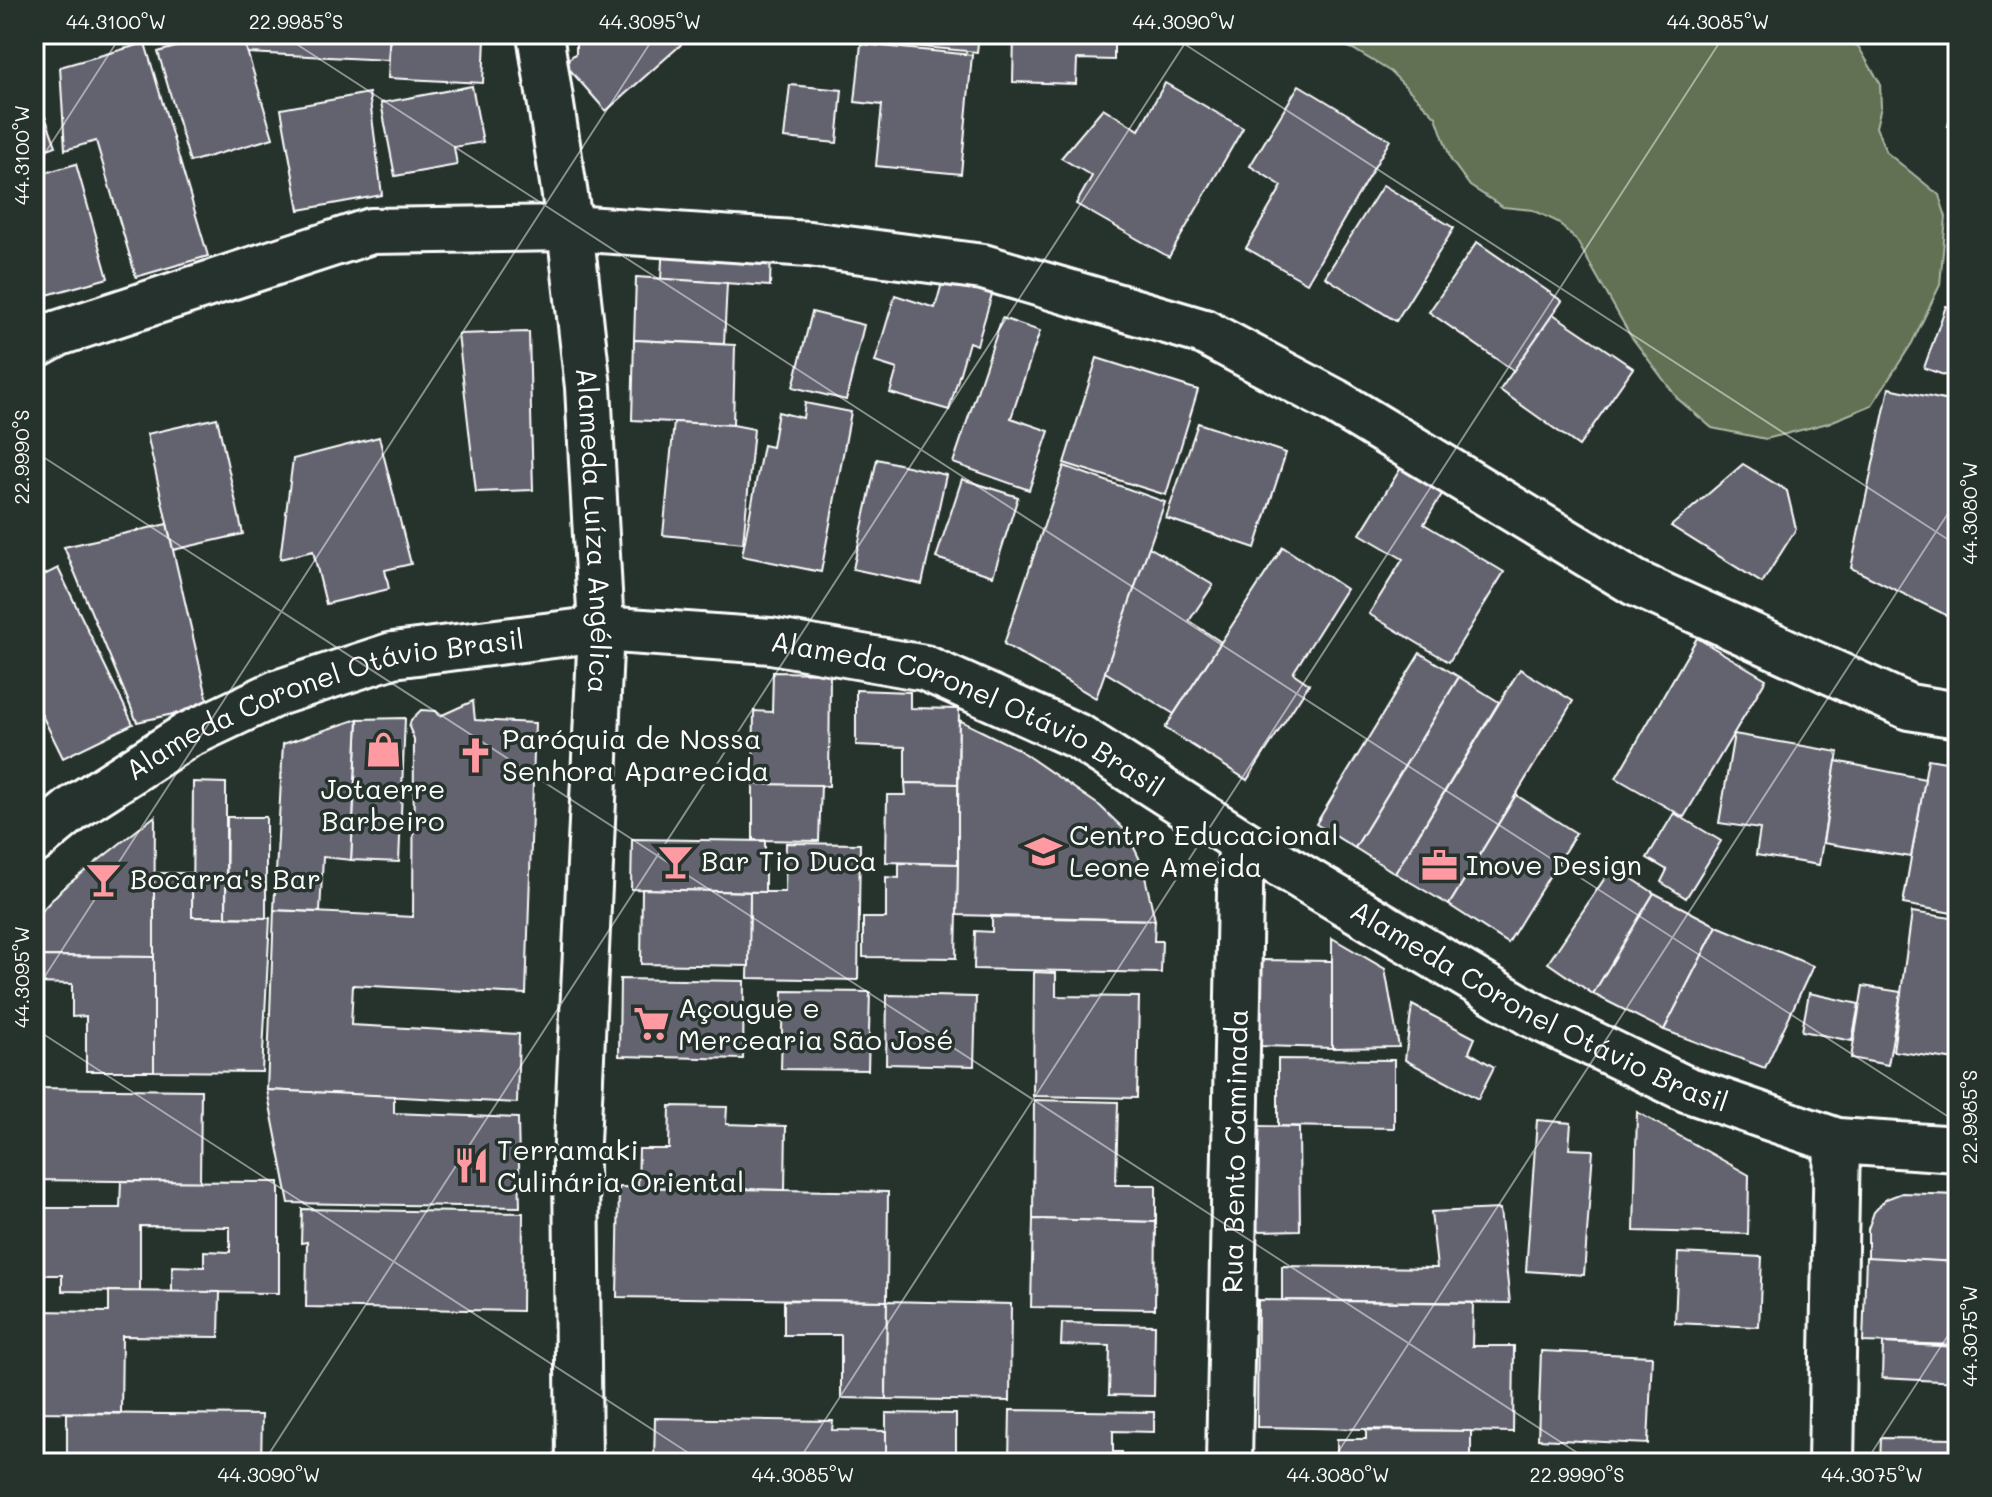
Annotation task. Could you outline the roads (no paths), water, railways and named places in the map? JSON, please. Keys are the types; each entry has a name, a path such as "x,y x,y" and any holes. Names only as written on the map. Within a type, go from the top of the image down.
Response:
{"street":[{"name":"Alameda Luíza Angélica","path":"540,34 570,228 588,387 601,629 576,1164 579,1463"},
{"path":"34,347 59,333 371,231 570,228 809,244 983,267 1204,332 1334,401 1635,583 1909,707 1958,715"},
{"name":"Alameda Coronel Otávio Brasil","path":"34,841 74,808 186,736 277,693 393,655 601,629 771,641 925,668 1079,737 1241,841 1533,1015 1686,1089 1837,1141 1958,1149"},
{"name":"Rua Bento Caminada","path":"1229,1463 1241,841"},
{"path":"1831,1463 1837,1141"}],"place":[{"name":"Jotaerre Barbeiro","path":"383,749"},
{"name":"Paróquia de Nossa Senhora Aparecida","path":"476,755"},
{"name":"Centro Educacional Leone Ameida","path":"1043,851"},
{"name":"Bar Tio Duca","path":"675,861"},
{"name":"Inove Design","path":"1440,865"},
{"name":"Bocarra's Bar","path":"104,879"},
{"name":"Açougue e Mercearia São José","path":"652,1024"},
{"name":"Terramaki Culinária Oriental","path":"471,1166"}]}
